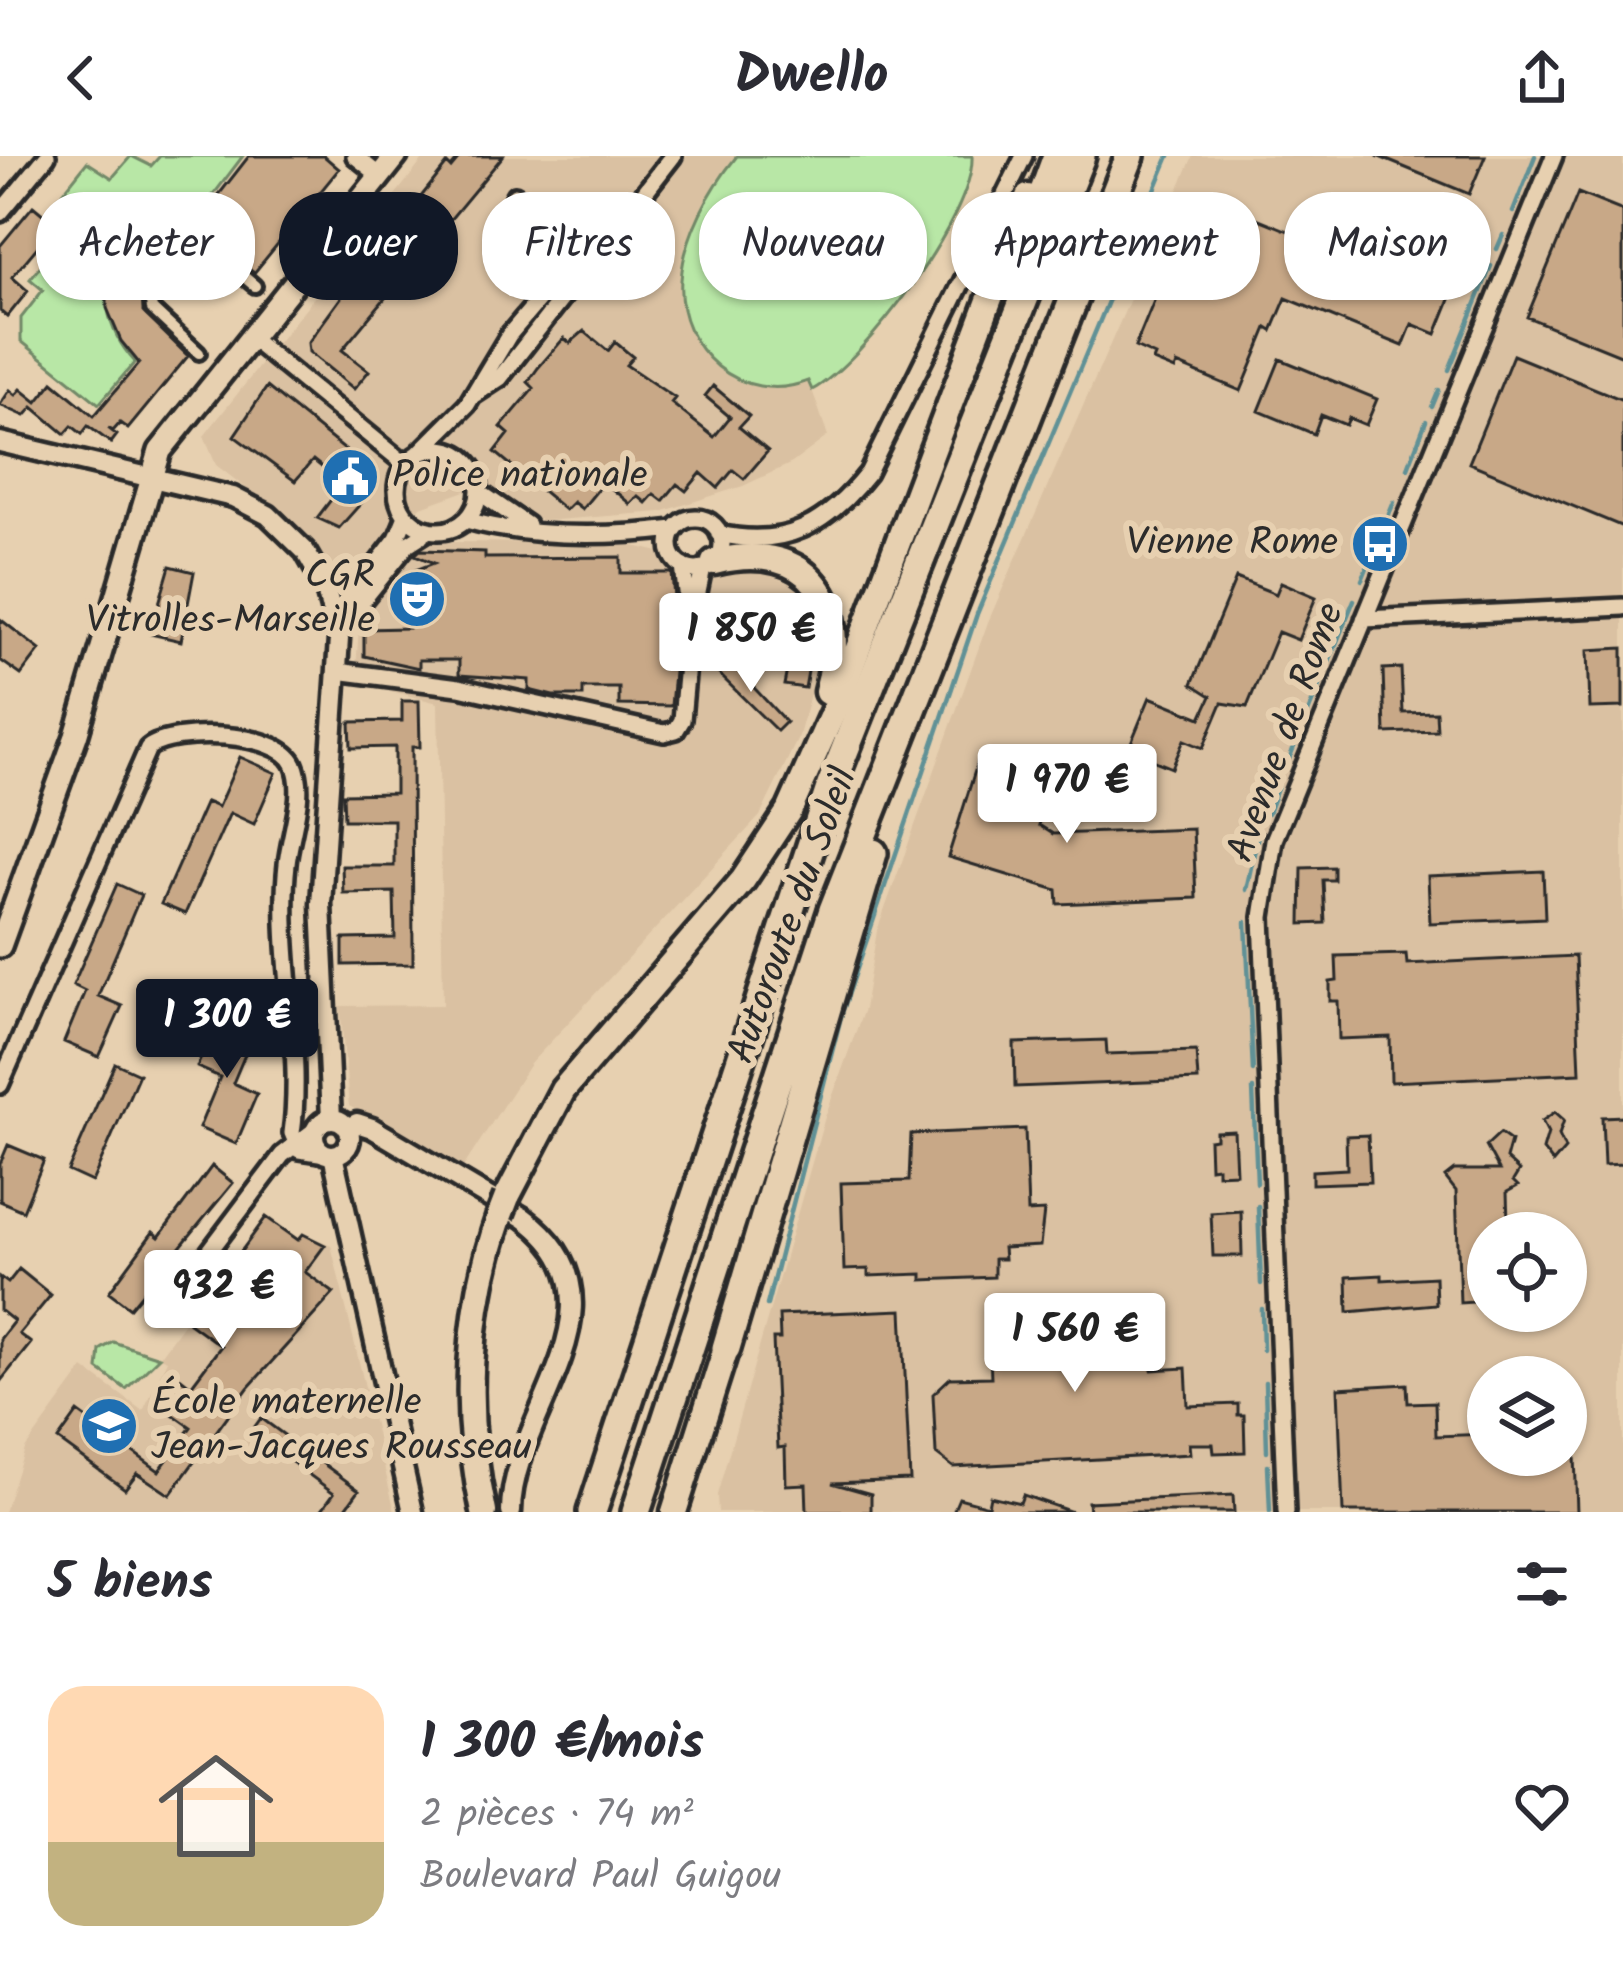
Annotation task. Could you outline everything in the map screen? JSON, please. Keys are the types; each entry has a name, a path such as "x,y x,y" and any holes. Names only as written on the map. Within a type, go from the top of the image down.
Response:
{"highway":[{"path":"886,639 1057,156"},
{"name":"Autoroute du Soleil","path":"592,1512 709,1147 886,639 1081,156"},
{"name":"Autoroute du Soleil","path":"635,1512 819,952 1130,156"},
{"path":"725,1348 908,721"}],"main road":[{"path":"0,946 76,736 160,451 396,156"},
{"path":"156,476 410,156"},
{"path":"484,1512 470,1373 478,1288 503,1206 544,1121 589,1054 708,923 790,808 839,699 1045,156"},
{"path":"709,565 763,555 785,563 819,588 837,631 827,693 760,856"},
{"path":"674,1512 725,1348"},
{"path":"688,1512 725,1348"}],"street":[{"path":"0,212 47,156"},
{"path":"355,156 380,176"},
{"path":"644,192 673,156"},
{"path":"719,534 763,541 790,537 844,502 868,473 1024,156"},
{"name":"Avenue de Rome","path":"1286,1512 1263,897 1274,840 1554,156"},
{"path":"151,300 152,309 199,353"},
{"path":"541,531 511,519 479,492 463,457 457,428 520,322 544,300"},
{"path":"259,345 411,459"},
{"path":"470,400 411,459 396,490 406,516 430,530 449,530 466,520 479,492"},
{"path":"0,442 232,497 268,515 305,551 325,586 337,624 337,671 322,904 328,1125 316,1147 330,1155 413,1512"},
{"path":"411,459 440,448 463,457"},
{"path":"337,624 400,534 406,516"},
{"path":"337,671 459,687 664,733 676,730 682,720 690,631 709,565 721,549 719,534 710,522 694,518 675,529 627,535 541,531 466,520"},
{"path":"671,550 675,529"},
{"path":"337,624 408,544 430,530"},
{"path":"627,535 671,550 683,566 690,631"},
{"path":"683,566 709,565"},
{"path":"325,586 344,592 358,588"},
{"path":"1364,619 1623,607"},
{"path":"0,1085 148,748 162,737 220,736 275,745 296,768 299,786 284,920 294,1144"},
{"path":"294,1144 307,1154 330,1155 347,1145 328,1125 295,1112"},
{"path":"175,1297 294,1144 328,1125 357,1123 372,1128 524,1218 546,1237 564,1271 571,1330 515,1476 511,1512"}],"shaded area":[{"path":"426,156 737,156 711,192 699,192 699,219 680,285 682,310 700,349 732,378 776,389 809,381 828,436 792,463 743,486 661,512 542,521 485,484 396,516 391,535 357,583 337,588 294,525 216,465 204,436 312,300 458,300 458,192 397,192"},
{"path":"1193,156 1623,156 1623,1512 718,1512 717,1495 825,1117 864,1009 877,931 988,622 1130,300 1260,300 1260,192 1177,192"},
{"path":"432,542 622,543 659,552 679,575 693,579 758,570 798,587 818,607 826,632 799,736 760,816 530,1064 462,1169 349,1106 340,1006 443,1005 438,703 355,682 360,614 413,547"},
{"path":"303,1234 331,1245 395,1512 4,1512 25,1449 84,1368 143,1411 167,1360 159,1357 191,1313"}],"green space":[{"path":"131,156 151,166 160,156 243,156 216,192 63,192 87,162 112,178"},
{"path":"737,156 972,156 964,192 951,192 951,220 927,262 927,192 712,192"},
{"path":"699,217 699,300 901,300 859,350 812,390 808,381 783,387 737,379 702,350 682,306 683,263"},
{"path":"36,299 108,300 117,336 135,362 99,404 21,341 21,318"},
{"path":"113,1342 159,1357 126,1389 98,1369 100,1350"}],"building":[{"path":"249,156 324,156 339,169 320,192 279,192 279,242 255,272 255,192 221,192"},
{"path":"461,156 503,156 458,210 458,192 425,192 447,164 451,168"},
{"path":"1377,156 1485,156 1470,192"},
{"path":"1578,193 1623,211 1623,356 1527,317"},
{"path":"33,206 36,208 36,249 12,277 28,291 7,317 0,311 0,246"},
{"path":"1260,219 1284,229 1285,300 1272,331 1267,328 1241,391 1177,364 1175,370 1153,361 1155,356 1135,347 1154,300 1260,300"},
{"path":"107,300 143,300 143,312 188,356 128,429 120,423 113,431 108,428 117,435 111,443 88,426 82,434 72,426 65,434 33,407 25,416 0,405 10,390 16,395 21,389 37,402 53,382 94,416 139,363 121,341"},
{"path":"339,300 383,300 342,350 369,371 354,389 309,352 308,343"},
{"path":"1291,300 1450,300 1436,334 1412,324 1403,346"},
{"path":"584,331 608,351 615,342 633,357 626,365 675,398 671,403 714,437 730,417 705,396 713,386 749,416 739,427 768,451 744,479 733,470 718,488 701,473 686,491 677,484 663,501 654,494 646,503 638,496 630,504 604,482 582,509 573,502 565,510 495,452 509,434 501,427 534,388 528,382 538,368 564,338 570,343"},
{"path":"1513,355 1623,400 1623,527 1469,463"},
{"path":"1280,359 1377,399 1366,425 1349,418 1346,425 1321,415 1314,434 1259,411"},
{"path":"267,387 371,471 360,484 370,493 339,528 317,518 343,484 313,460 295,481 234,436"},
{"path":"420,550 485,552 485,558 621,557 621,573 672,573 677,639 671,706 619,705 619,688 583,688 583,696 553,696 529,690 529,680 459,675 459,660 419,660 419,668 364,656 364,629 408,628 408,573 434,563 415,555"},
{"path":"170,566 194,572 181,641 150,634"},
{"path":"1236,578 1276,594 1281,582 1316,597 1298,640 1278,632 1247,707 1222,703 1203,748 1184,740 1172,768 1128,750 1150,697 1201,718 1211,696 1192,684"},
{"path":"0,619 40,650 21,675 0,660"},
{"path":"792,645 812,649 805,688 784,685"},
{"path":"1623,648 1623,707 1590,708 1588,650"},
{"path":"728,660 786,722 777,731 716,671"},
{"path":"1401,668 1403,713 1436,712 1437,731 1385,733 1383,669"},
{"path":"402,701 419,701 420,747 412,747 413,964 343,965 343,939 395,938 394,892 343,893 342,866 394,866 394,820 344,820 343,794 395,793 395,747 351,748 350,722 402,721"},
{"path":"240,757 276,773 254,824 230,813 185,914 161,904 206,802 218,807"},
{"path":"979,758 1053,782 1039,825 1053,834 1193,829 1196,898 1058,904 1057,890 948,857"},
{"path":"1334,867 1334,880 1323,880 1325,923 1301,924 1302,868"},
{"path":"1543,871 1545,918 1430,923 1428,876"},
{"path":"117,884 141,895 98,996 122,1006 99,1057 64,1042 85,991 73,985"},
{"path":"1406,954 1407,964 1575,956 1580,1073 1391,1082 1390,1037 1339,1039 1338,1001 1330,1001 1330,982 1337,981 1336,956"},
{"path":"218,1018 254,1033 233,1083 257,1094 236,1144 199,1128 220,1077 197,1067"},
{"path":"1106,1040 1107,1054 1196,1051 1198,1080 1015,1087 1014,1043"},
{"path":"115,1063 139,1074 92,1182 68,1171"},
{"path":"1555,1112 1564,1120 1559,1135 1565,1149 1553,1163 1543,1150 1548,1133 1542,1121"},
{"path":"1623,1116 1623,1164 1604,1165 1602,1117"},
{"path":"1025,1129 1028,1212 1044,1211 1040,1246 1003,1248 1004,1259 994,1259 994,1277 922,1280 922,1274 868,1276 868,1269 844,1270 841,1183 909,1181 911,1134"},
{"path":"1234,1131 1236,1173 1217,1174 1217,1167 1210,1168 1209,1140 1216,1139 1216,1132"},
{"path":"1500,1133 1511,1141 1506,1159 1519,1171 1513,1181 1518,1186 1507,1192 1508,1212 1467,1212 1467,1302 1460,1303 1456,1191 1445,1177 1454,1170 1499,1170 1486,1146"},
{"path":"1368,1135 1370,1182 1312,1184 1312,1171 1347,1169 1346,1136"},
{"path":"8,1145 44,1160 23,1211 0,1201 0,1164"},
{"path":"212,1166 233,1183 130,1308 109,1292 153,1232 159,1237"},
{"path":"1241,1211 1242,1256 1213,1256 1211,1213"},
{"path":"266,1217 298,1240 303,1234 325,1245 305,1272 334,1293 248,1388 170,1495 137,1473 125,1489 58,1440 78,1412 159,1471 191,1427 161,1406 181,1378 191,1386 221,1346 189,1323"},
{"path":"19,1269 51,1295 19,1334 31,1343 0,1382 0,1339 14,1321 0,1310 0,1277 8,1283"},
{"path":"1382,1275 1382,1280 1435,1277 1436,1304 1348,1312 1347,1277"},
{"path":"1149,1306 1152,1370 1186,1368 1188,1406 1238,1404 1238,1415 1244,1415 1245,1452 1214,1453 1213,1444 1189,1444 1190,1454 953,1467 936,1454 933,1394 950,1378 991,1377 988,1313"},
{"path":"902,1310 910,1480 832,1483 871,1494 871,1512 807,1512 806,1484 786,1485 785,1447 778,1448 773,1339 780,1339 779,1315"},
{"path":"1407,1384 1408,1403 1435,1402 1436,1436 1467,1435 1467,1476 1576,1476 1577,1512 1343,1512 1338,1388"},
{"path":"261,1418 359,1490 343,1512 320,1512 334,1493 251,1432"},
{"path":"1023,1495 1072,1512 953,1512 959,1498 988,1506 990,1496 1020,1503"},
{"path":"1233,1495 1234,1512 1089,1512 1088,1502"}],"waterway":[{"path":"767,1305 842,1013 977,614 1169,156"},
{"path":"1513,212 1535,156"},
{"path":"1497,249 1503,235"},
{"path":"1449,370 1477,300"},
{"path":"1432,407 1439,390"},
{"path":"1408,468 1426,421"},
{"path":"1362,580 1394,502"},
{"path":"1287,764 1354,600"},
{"path":"1268,813 1278,786"},
{"path":"1246,890 1258,835"},
{"path":"1246,922 1253,1071"},
{"path":"1253,1089 1257,1183"},
{"path":"1258,1206 1261,1284"},
{"path":"1262,1309 1263,1350"},
{"path":"1265,1382 1267,1451"},
{"path":"1268,1465 1270,1512"}],"place":[{"name":"Police nationale","path":"350,477"},
{"name":"Vienne Rome","path":"1380,544"},
{"name":"CGR Vitrolles-Marseille","path":"417,599"},
{"name":"École maternelle Jean-Jacques Rousseau","path":"109,1426"}]}
